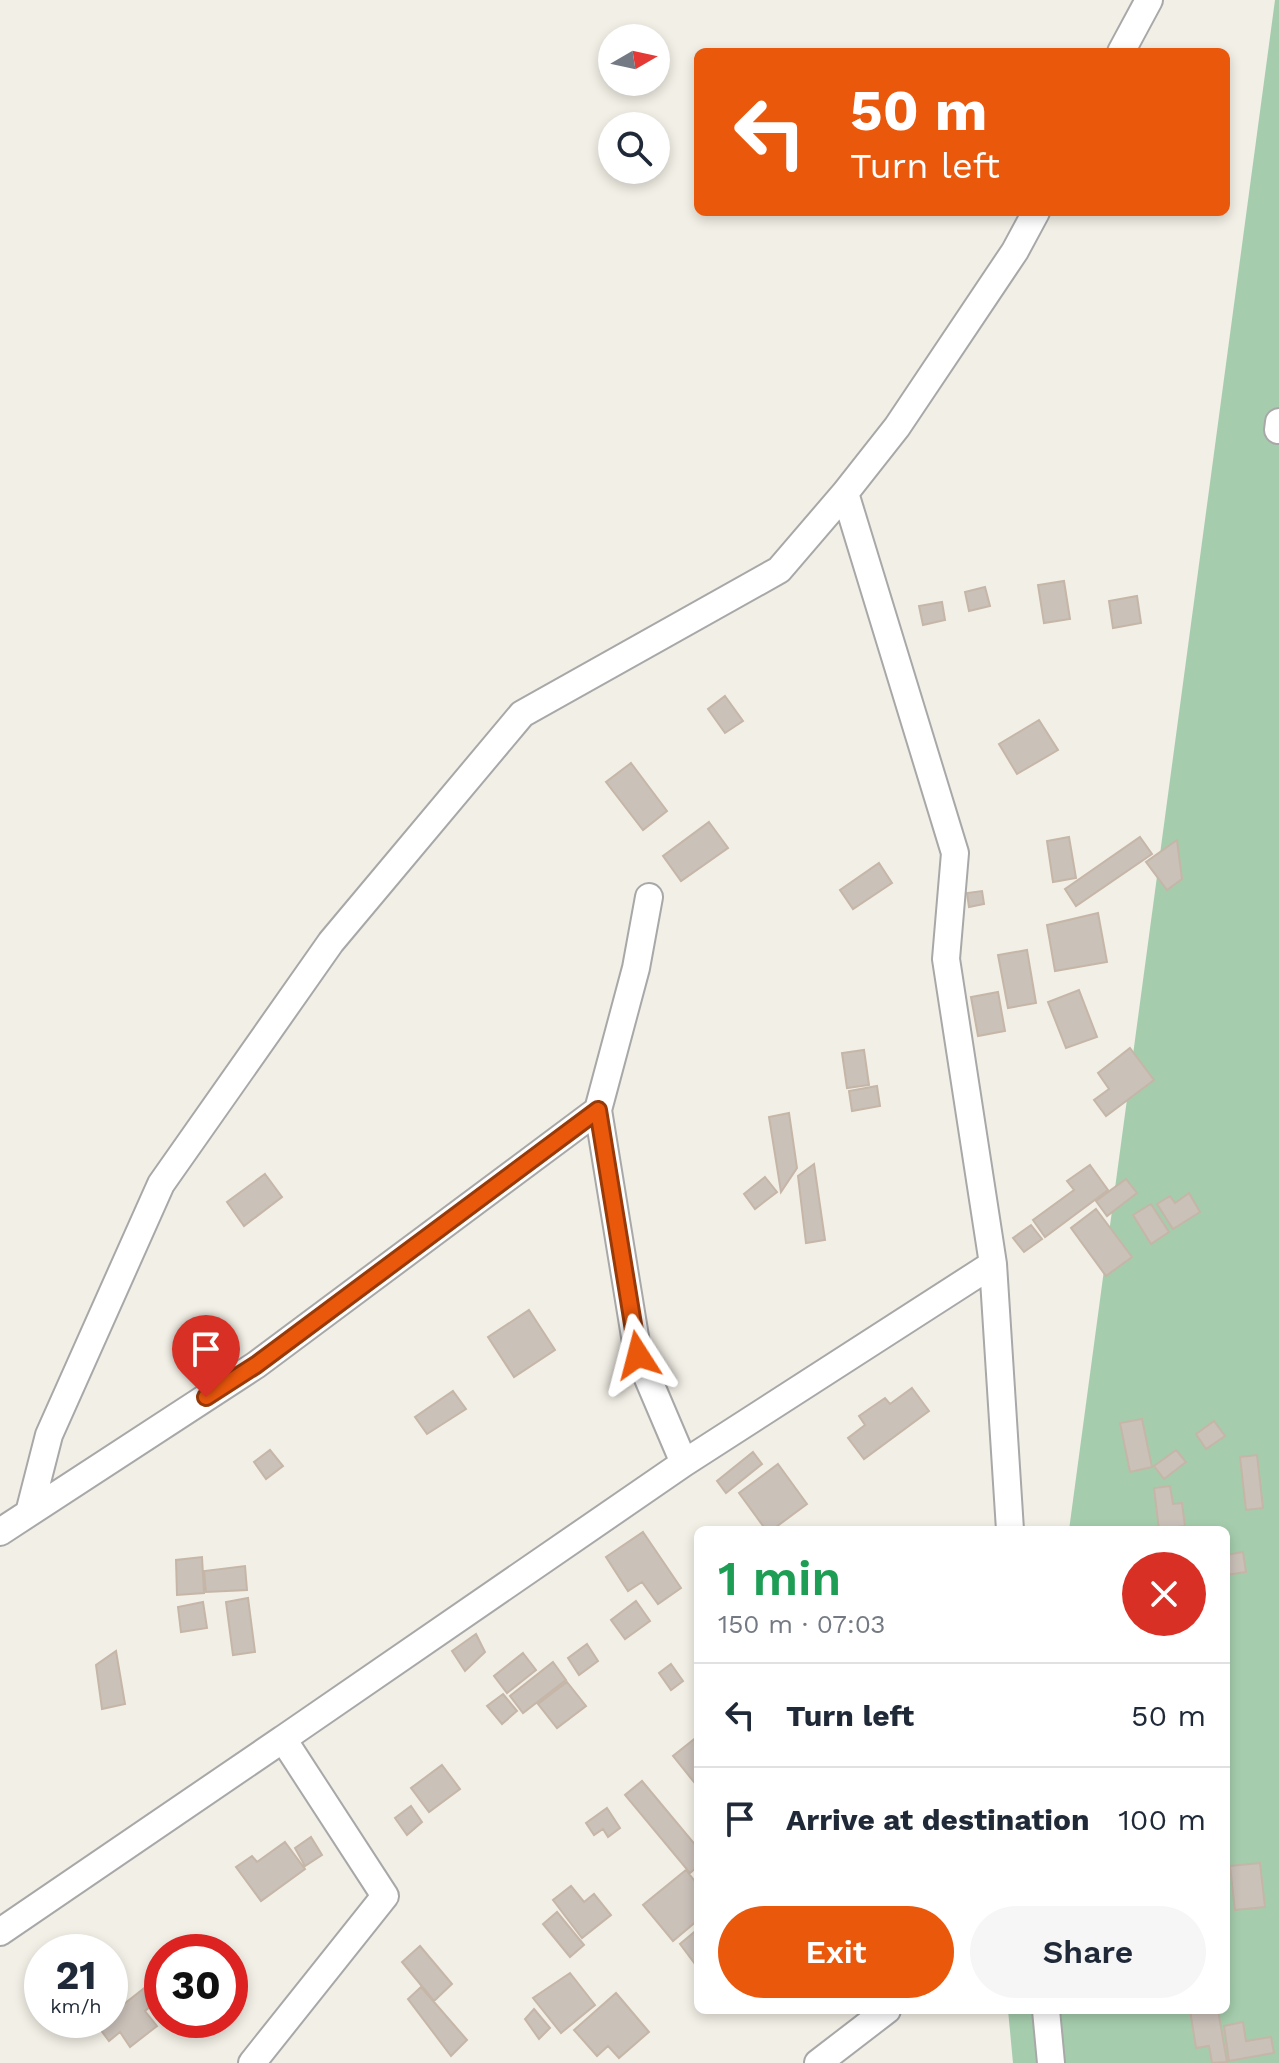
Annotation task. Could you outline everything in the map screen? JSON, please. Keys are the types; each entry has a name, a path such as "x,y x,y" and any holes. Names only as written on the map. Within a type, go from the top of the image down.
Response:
{"street":[{"path":"1123,48 1149,0"},
{"path":"29,1513 49,1435 161,1184 331,942 522,714 779,570 897,427 1015,251 1034,216"},
{"path":"1278,430 1279,422"},
{"path":"845,493 955,853 946,959 993,1264 1010,1526"},
{"path":"649,897 636,968 598,1110 638,1355 684,1463"},
{"path":"0,1532 256,1365 598,1110"},
{"path":"0,1932 684,1463 993,1264"},
{"path":"252,2063 385,1896 283,1739"},
{"path":"818,2063 882,2014"},
{"path":"1046,2014 1051,2063"}],"green space":[{"path":"1275,0 1279,0 1279,2063 1013,2063 1008,2014 1230,2014 1230,1526 1070,1526"}],"building":[{"path":"1064,581 1070,619 1044,623 1038,585"},
{"path":"985,587 990,606 969,611 965,592"},
{"path":"1137,596 1141,623 1113,628 1109,601"},
{"path":"942,602 945,620 923,625 919,606"},
{"path":"725,696 743,721 725,733 708,709"},
{"path":"1039,720 1058,750 1017,774 999,744"},
{"path":"631,763 667,811 643,830 606,782"},
{"path":"709,822 728,848 681,881 663,856"},
{"path":"1069,837 1076,878 1053,882 1047,841"},
{"path":"1140,837 1152,854 1076,906 1065,889"},
{"path":"1177,840 1182,879 1167,890 1146,862"},
{"path":"879,863 892,883 853,909 840,890"},
{"path":"982,891 984,904 969,907 967,893"},
{"path":"1098,913 1107,962 1055,971 1047,925"},
{"path":"1027,950 1036,1003 1008,1008 998,955"},
{"path":"1079,990 1097,1037 1066,1048 1048,1002"},
{"path":"998,992 1005,1031 978,1036 971,997"},
{"path":"1130,1048 1154,1080 1106,1116 1094,1100 1109,1089 1098,1073"},
{"path":"864,1050 869,1085 847,1088 842,1053"},
{"path":"877,1086 880,1106 852,1111 849,1091"},
{"path":"789,1113 797,1168 781,1192 769,1117"},
{"path":"814,1164 825,1240 806,1243 798,1176"},
{"path":"1090,1165 1108,1190 1045,1237 1033,1220 1074,1190 1067,1181"},
{"path":"265,1174 282,1197 244,1226 227,1202"},
{"path":"765,1177 777,1192 755,1209 744,1194"},
{"path":"1126,1179 1137,1193 1107,1216 1096,1201"},
{"path":"1189,1193 1200,1212 1173,1229 1157,1204 1170,1196 1175,1203"},
{"path":"1151,1204 1169,1232 1151,1244 1133,1215"},
{"path":"1096,1209 1132,1257 1106,1276 1071,1228"},
{"path":"1031,1225 1042,1239 1024,1252 1013,1238"},
{"path":"529,1310 555,1350 514,1377 488,1337"},
{"path":"912,1388 929,1411 864,1459 848,1438 865,1425 859,1416 885,1398 890,1404"},
{"path":"453,1391 466,1409 427,1434 415,1417"},
{"path":"1142,1419 1152,1467 1130,1472 1120,1423"},
{"path":"1214,1421 1225,1436 1206,1449 1196,1434"},
{"path":"270,1450 283,1466 266,1479 254,1462"},
{"path":"1176,1450 1186,1462 1164,1479 1154,1466"},
{"path":"753,1452 762,1464 726,1493 717,1481"},
{"path":"1257,1455 1263,1508 1246,1510 1240,1457"},
{"path":"778,1464 807,1504 777,1526 763,1526 739,1493"},
{"path":"1170,1486 1173,1504 1182,1503 1185,1526 1159,1526 1154,1488"},
{"path":"643,1532 681,1588 658,1604 642,1582 628,1591 606,1557"},
{"path":"1243,1552 1246,1572 1230,1574 1230,1554"},
{"path":"202,1557 204,1593 177,1595 176,1560"},
{"path":"245,1566 247,1590 206,1592 204,1571"},
{"path":"248,1598 255,1652 233,1655 226,1602"},
{"path":"636,1601 650,1621 625,1639 611,1620"},
{"path":"203,1602 207,1628 181,1632 178,1607"},
{"path":"476,1634 485,1652 465,1671 452,1651"},
{"path":"587,1644 598,1661 579,1675 568,1658"},
{"path":"116,1651 125,1704 102,1709 96,1665"},
{"path":"523,1653 536,1670 507,1693 494,1676"},
{"path":"553,1662 566,1680 523,1713 510,1696"},
{"path":"671,1664 683,1681 671,1690 659,1673"},
{"path":"567,1682 586,1706 557,1728 538,1704"},
{"path":"503,1694 517,1711 502,1724 487,1706"},
{"path":"694,1739 694,1782 673,1756"},
{"path":"442,1765 460,1789 429,1812 411,1788"},
{"path":"642,1781 694,1843 694,1870 690,1873 625,1795"},
{"path":"411,1806 422,1822 407,1835 395,1818"},
{"path":"607,1808 620,1828 608,1837 603,1829 594,1835 586,1823"},
{"path":"311,1837 322,1855 305,1866 295,1848"},
{"path":"285,1842 305,1869 261,1901 236,1867 252,1856 257,1862"},
{"path":"1260,1863 1265,1907 1235,1910 1230,1866"},
{"path":"686,1870 694,1880 694,1923 673,1941 643,1905"},
{"path":"571,1886 584,1902 594,1894 611,1915 582,1938 553,1900"},
{"path":"557,1912 584,1945 570,1957 543,1924"},
{"path":"694,1932 694,1963 680,1944"},
{"path":"420,1946 452,1984 434,2001 402,1962"},
{"path":"570,1973 595,2005 561,2033 533,1998"},
{"path":"421,1987 467,2040 451,2056 408,1999"},
{"path":"144,1988 144,2036 130,2047 124,2038 128,2038 128,2001"},
{"path":"616,1993 649,2032 619,2058 608,2046 597,2056 574,2030"},
{"path":"534,2009 550,2028 539,2039 525,2019"},
{"path":"1191,2014 1219,2014 1227,2062 1212,2063 1209,2046 1196,2048"},
{"path":"1243,2022 1246,2041 1271,2037 1274,2053 1229,2061 1224,2026"}],"route":[{"path":"206,1397 256,1365 598,1110 638,1355"}]}
